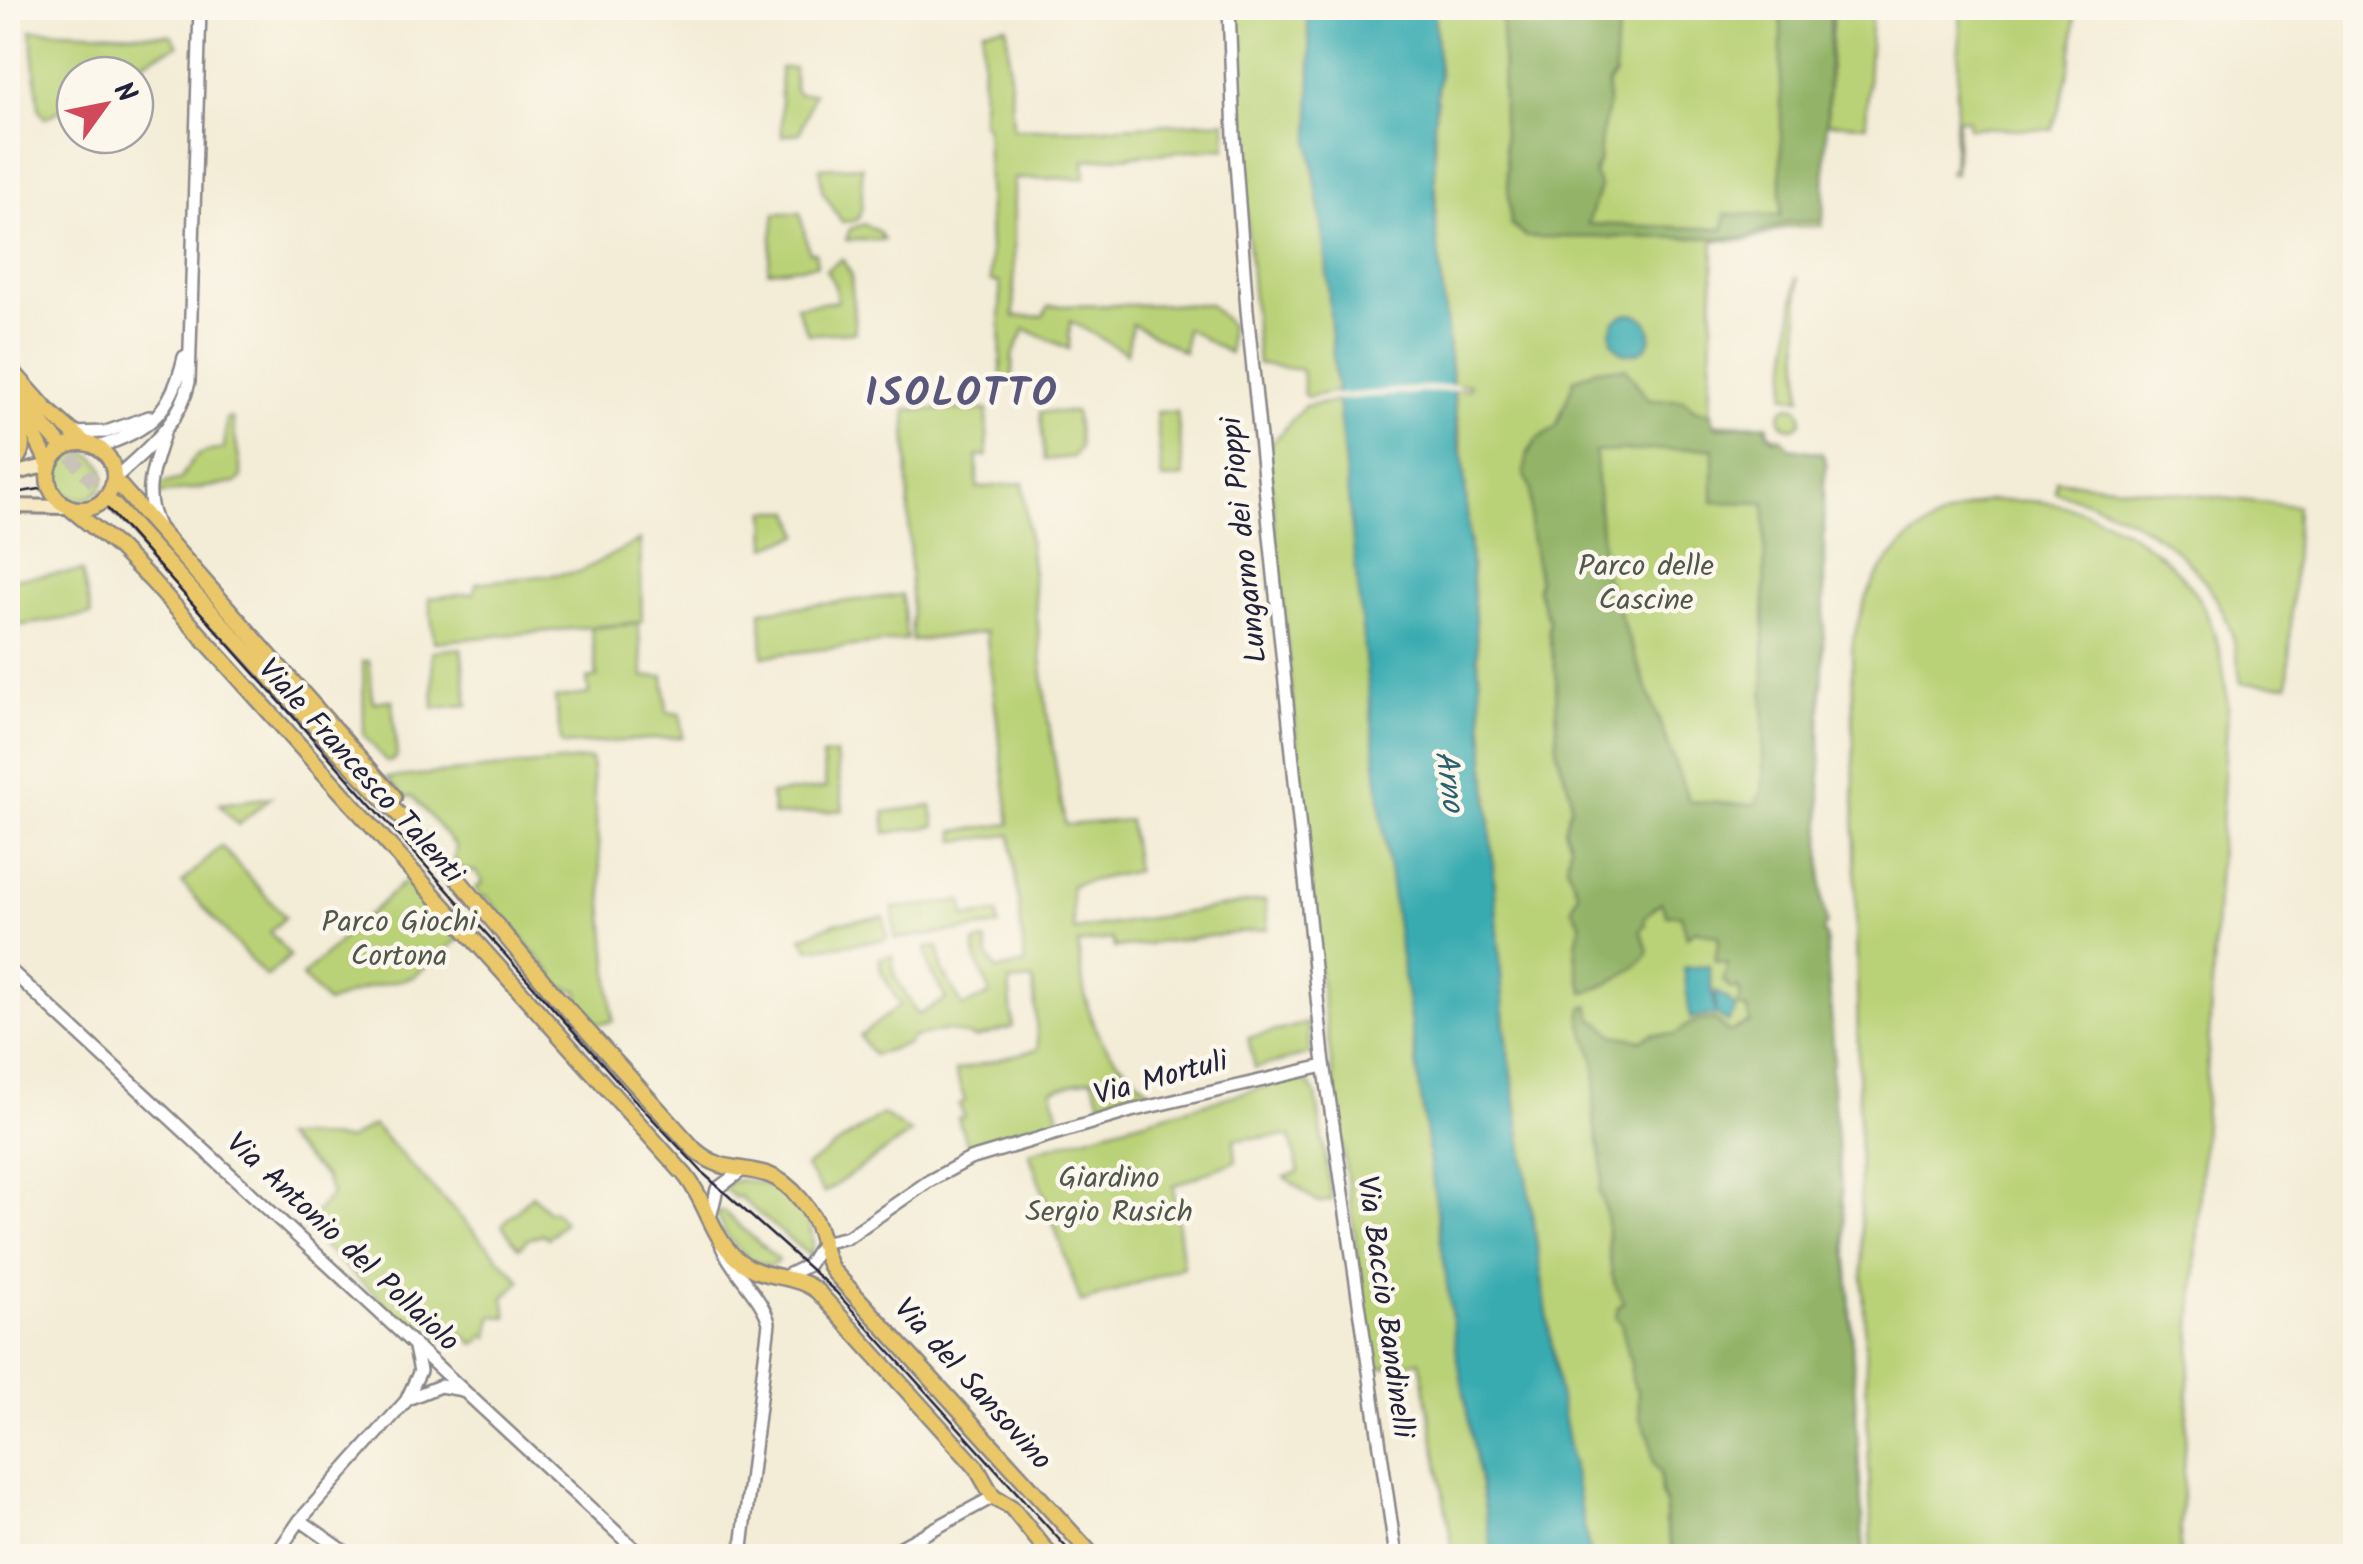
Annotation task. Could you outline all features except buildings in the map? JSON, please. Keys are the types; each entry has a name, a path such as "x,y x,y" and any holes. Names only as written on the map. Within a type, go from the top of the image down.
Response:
{"main road":[{"path":"8,366 71,433 110,460 114,480 109,494 89,509 8,506"},
{"path":"8,386 57,440"},
{"path":"8,407 34,434 49,465 52,494 68,508"},
{"path":"8,407 22,439 19,456 8,467"},
{"path":"8,475 49,465 66,447 91,445"},
{"name":"Viale Francesco Talenti","path":"114,480 393,794 409,824"},
{"name":"Viale Francesco Talenti","path":"114,504 409,824 554,994 695,1150 709,1161 741,1172"},
{"name":"Viale Francesco Talenti","path":"68,508 141,570 488,954 685,1175 701,1196 710,1220"},
{"path":"741,1172 768,1175 789,1190 810,1212 822,1244"},
{"path":"710,1220 718,1239 745,1265 782,1278"},
{"name":"Via del Sansovino","path":"822,1244 826,1259 839,1278 1093,1556"},
{"name":"Via del Sansovino","path":"782,1278 803,1282 822,1296 976,1467 989,1499 1011,1507 1052,1556"}],"street":[{"path":"114,480 166,430 187,390 200,8"},
{"name":"Lungarno dei Pioppi","path":"1229,8 1247,310 1324,1066"},
{"path":"91,445 134,433 158,414 178,384 189,338"},
{"path":"71,433 106,432 158,414"},
{"name":"Viale Francesco Talenti","path":"166,430 148,486 156,523 190,566"},
{"name":"Via Antonio del Pollaiolo","path":"8,968 642,1556"},
{"name":"Via Mortuli","path":"822,1244 848,1237 960,1163 1187,1096 1324,1066"},
{"name":"Via Baccio Bandinelli","path":"1324,1066 1396,1556"},
{"path":"710,1220 715,1192 741,1172"},
{"path":"718,1239 732,1269 762,1306 769,1322 741,1556"},
{"path":"782,1278 804,1269 822,1244"},
{"path":"275,1556 300,1520 406,1400 419,1375 413,1342"},
{"path":"406,1400 434,1386 467,1391"},
{"path":"884,1556 989,1499"},
{"path":"300,1520 351,1556"}],"green space":[{"path":"1236,8 1301,8 1307,20 1311,60 1310,144 1325,245 1338,391 1308,397 1304,395 1302,370 1258,364 1240,136"},
{"name":"Parco delle Cascine","path":"1434,8 1828,8 1822,114 1822,226 1787,227 1746,241 1714,240 1710,423 1768,425 1769,433 1783,440 1815,796 1828,1072 1860,1556 1588,1556 1558,1389 1505,1027 1463,457 1453,390 1469,389 1470,384 1453,385 1436,227 1434,124 1439,74"},
{"path":"1502,8 1623,8 1615,75 1608,84 1608,108 1594,173 1600,187 1588,224 1724,229 1725,214 1781,215 1781,8 1831,8 1823,221 1788,222 1745,238 1527,237 1511,225 1503,122"},
{"path":"1833,8 1872,8 1866,125 1827,123"},
{"path":"1961,8 2073,8 2074,38 2052,130 1968,127 1968,119 1958,119 1955,174 1950,174 1953,168"},
{"path":"1007,26 1013,129 1225,121 1226,148 1084,160 1085,178 1014,179 1014,317 1043,316 1049,306 1209,304 1230,325 1229,353 1186,328 1184,352 1132,324 1127,353 1070,321 1069,349 1025,329 1012,357 1013,381 1001,381 1000,283 991,281 986,125 982,123 983,29"},
{"path":"31,30 171,35 178,46 155,56 55,55 55,113 45,118 39,109"},
{"path":"780,68 794,68 795,90 799,94 814,93 800,133 782,136"},
{"path":"862,166 862,206 858,219 842,222 822,191 820,168"},
{"path":"775,213 800,213 809,252 815,252 817,265 768,271"},
{"path":"864,224 879,232 884,240 846,240 850,229"},
{"path":"842,259 851,274 855,332 808,334 796,306 838,301 826,270"},
{"path":"1798,278 1801,398 1785,396"},
{"path":"1625,368 1649,400 1684,400 1694,409 1712,414 1713,424 1718,427 1765,424 1775,440 1781,437 1790,448 1822,453 1827,465 1820,731 1822,901 1827,923 1823,931 1864,1556 1674,1556 1665,1522 1660,1473 1640,1419 1638,1392 1631,1380 1631,1364 1616,1317 1618,1307 1624,1303 1613,1276 1599,1191 1602,1174 1594,1122 1595,1067 1583,1028 1583,1007 1589,1005 1592,1017 1614,1035 1642,1040 1652,1034 1675,1035 1702,1021 1715,1020 1729,1032 1750,1023 1748,1010 1737,1006 1741,997 1738,988 1731,989 1723,981 1728,964 1715,961 1719,937 1696,930 1687,937 1681,915 1667,915 1661,902 1644,918 1645,925 1640,930 1649,952 1638,964 1610,982 1584,992 1578,974 1576,951 1581,925 1572,908 1578,893 1567,866 1570,844 1564,829 1571,805 1570,792 1557,752 1556,675 1549,622 1537,589 1539,579 1530,530 1531,489 1524,473 1528,453 1536,440 1556,427 1574,380 1596,369","holes":["1713,448 1713,502 1765,503 1763,789 1755,805 1689,801 1604,573 1595,452"]},
{"path":"1340,401 1383,827 1436,1204 1493,1556 1454,1556 1420,1361 1373,1369 1321,987 1267,448 1305,406"},
{"path":"1791,406 1799,409 1799,425 1791,428 1783,425 1780,417 1783,409"},
{"path":"906,409 987,410 987,456 977,456 977,488 1023,483 1047,712 1065,825 1129,820 1136,871 1071,885 1074,930 1265,900 1268,929 1114,948 1112,939 1078,944 1095,1028 1113,1055 1152,1093 1136,1098 1134,1092 1100,1102 1092,1078 1052,1090 1059,1118 971,1145 966,1142 958,1118 964,1116 959,1105 965,1101 955,1071 1038,1049 1033,980 1009,982 1013,1027 976,1038 946,1030 910,1038 910,1043 873,1055 860,1036 900,1005 881,971 880,958 892,956 895,977 918,1015 946,999 929,967 926,948 938,947 943,971 963,1007 991,994 977,962 974,943 986,941 988,956 997,970 1025,964 1011,835 956,841 954,831 1010,824 986,632 912,641"},
{"path":"1040,412 1075,412 1080,447 1073,457 1045,460"},
{"path":"1156,412 1177,412 1184,477 1162,480"},
{"path":"227,418 232,418 242,477 236,483 157,494 157,485 181,479 197,456 224,449"},
{"path":"81,453 97,460 104,476 97,492 81,499 65,492 58,476 65,460"},
{"path":"2056,480 2297,506 2288,685 2241,683 2233,637 2221,607 2186,559 2164,540 2113,511 2055,492"},
{"path":"1987,501 2035,501 2068,507 2094,515 2143,542 2184,579 2199,600 2215,634 2222,665 2228,707 2179,1556 1872,1556 1860,1190 1852,648 1868,594 1896,552 1935,522"},
{"path":"766,511 792,511 800,535 767,547"},
{"path":"640,540 642,622 434,642 429,598 474,593 476,583 579,572"},
{"path":"82,571 91,615 8,630 8,579"},
{"path":"902,595 907,640 763,656 761,611"},
{"path":"638,624 644,677 664,676 667,712 681,714 683,737 564,745 555,698 589,694 587,679 597,677 591,628"},
{"path":"461,648 468,705 434,708 432,651"},
{"path":"363,661 369,661 373,702 392,700 397,756 392,761 386,761 364,735"},
{"path":"836,754 843,810 774,816 771,794 826,788 822,756"},
{"path":"591,759 613,1021 599,1023 585,1018 572,1003 579,999 578,991 558,986 551,979 554,976 486,896 482,898 475,889 483,882 476,872 463,870 454,860 456,847 413,797 404,796 387,778"},
{"path":"271,797 238,825 219,804"},
{"path":"932,806 935,826 886,833 884,812"},
{"path":"221,846 285,917 270,932 290,956 266,977 182,883"},
{"name":"Parco Giochi Cortona","path":"404,882 411,884 461,937 413,977 366,988 327,1003 302,976"},
{"path":"963,901 965,917 997,913 999,926 895,939 893,908"},
{"path":"884,917 884,940 809,949 802,937 835,923"},
{"path":"1308,1023 1310,1054 1255,1068 1248,1038"},
{"name":"Giardino Sergio Rusich","path":"1296,1078 1308,1083 1316,1094 1332,1200 1318,1203 1285,1177 1299,1172 1290,1136 1234,1139 1236,1161 1173,1186 1183,1267 1081,1303 1029,1152"},
{"path":"882,1114 911,1133 824,1193 805,1167"},
{"path":"373,1125 521,1281 504,1297 507,1317 492,1316 489,1338 485,1335 475,1345 460,1332 446,1334 434,1349 303,1228 332,1194 324,1176 283,1138 348,1140"},
{"path":"738,1180 768,1186 794,1202 810,1227 811,1257 721,1186"},
{"path":"532,1195 564,1222 548,1238 543,1234 528,1239 519,1248 502,1225"},
{"path":"723,1211 778,1260 776,1263 768,1267 736,1246 720,1222 717,1213"}],"water":[{"name":"Arno","path":"1301,8 1434,8 1439,74 1434,124 1436,227 1463,457 1505,1027 1558,1389 1590,1556 1493,1556 1456,1348 1383,827 1325,246 1310,144 1311,60 1307,20"},
{"path":"1631,314 1645,320 1651,334 1645,348 1631,354 1617,348 1611,334 1617,320"},
{"path":"1709,966 1715,1012 1716,992 1736,1010 1728,1022 1716,1015 1690,1018 1684,968"}],"pier":[{"path":"1458,384 1458,390 1335,400 1334,395"}],"tunnel":[{"path":"57,441 113,504"}],"tram line":[{"path":"8,494 40,489"},
{"path":"108,509 632,1097 704,1174 836,1292 1074,1556"}],"district":[{"name":"ISOLOTTO","path":"962,395"}]}
